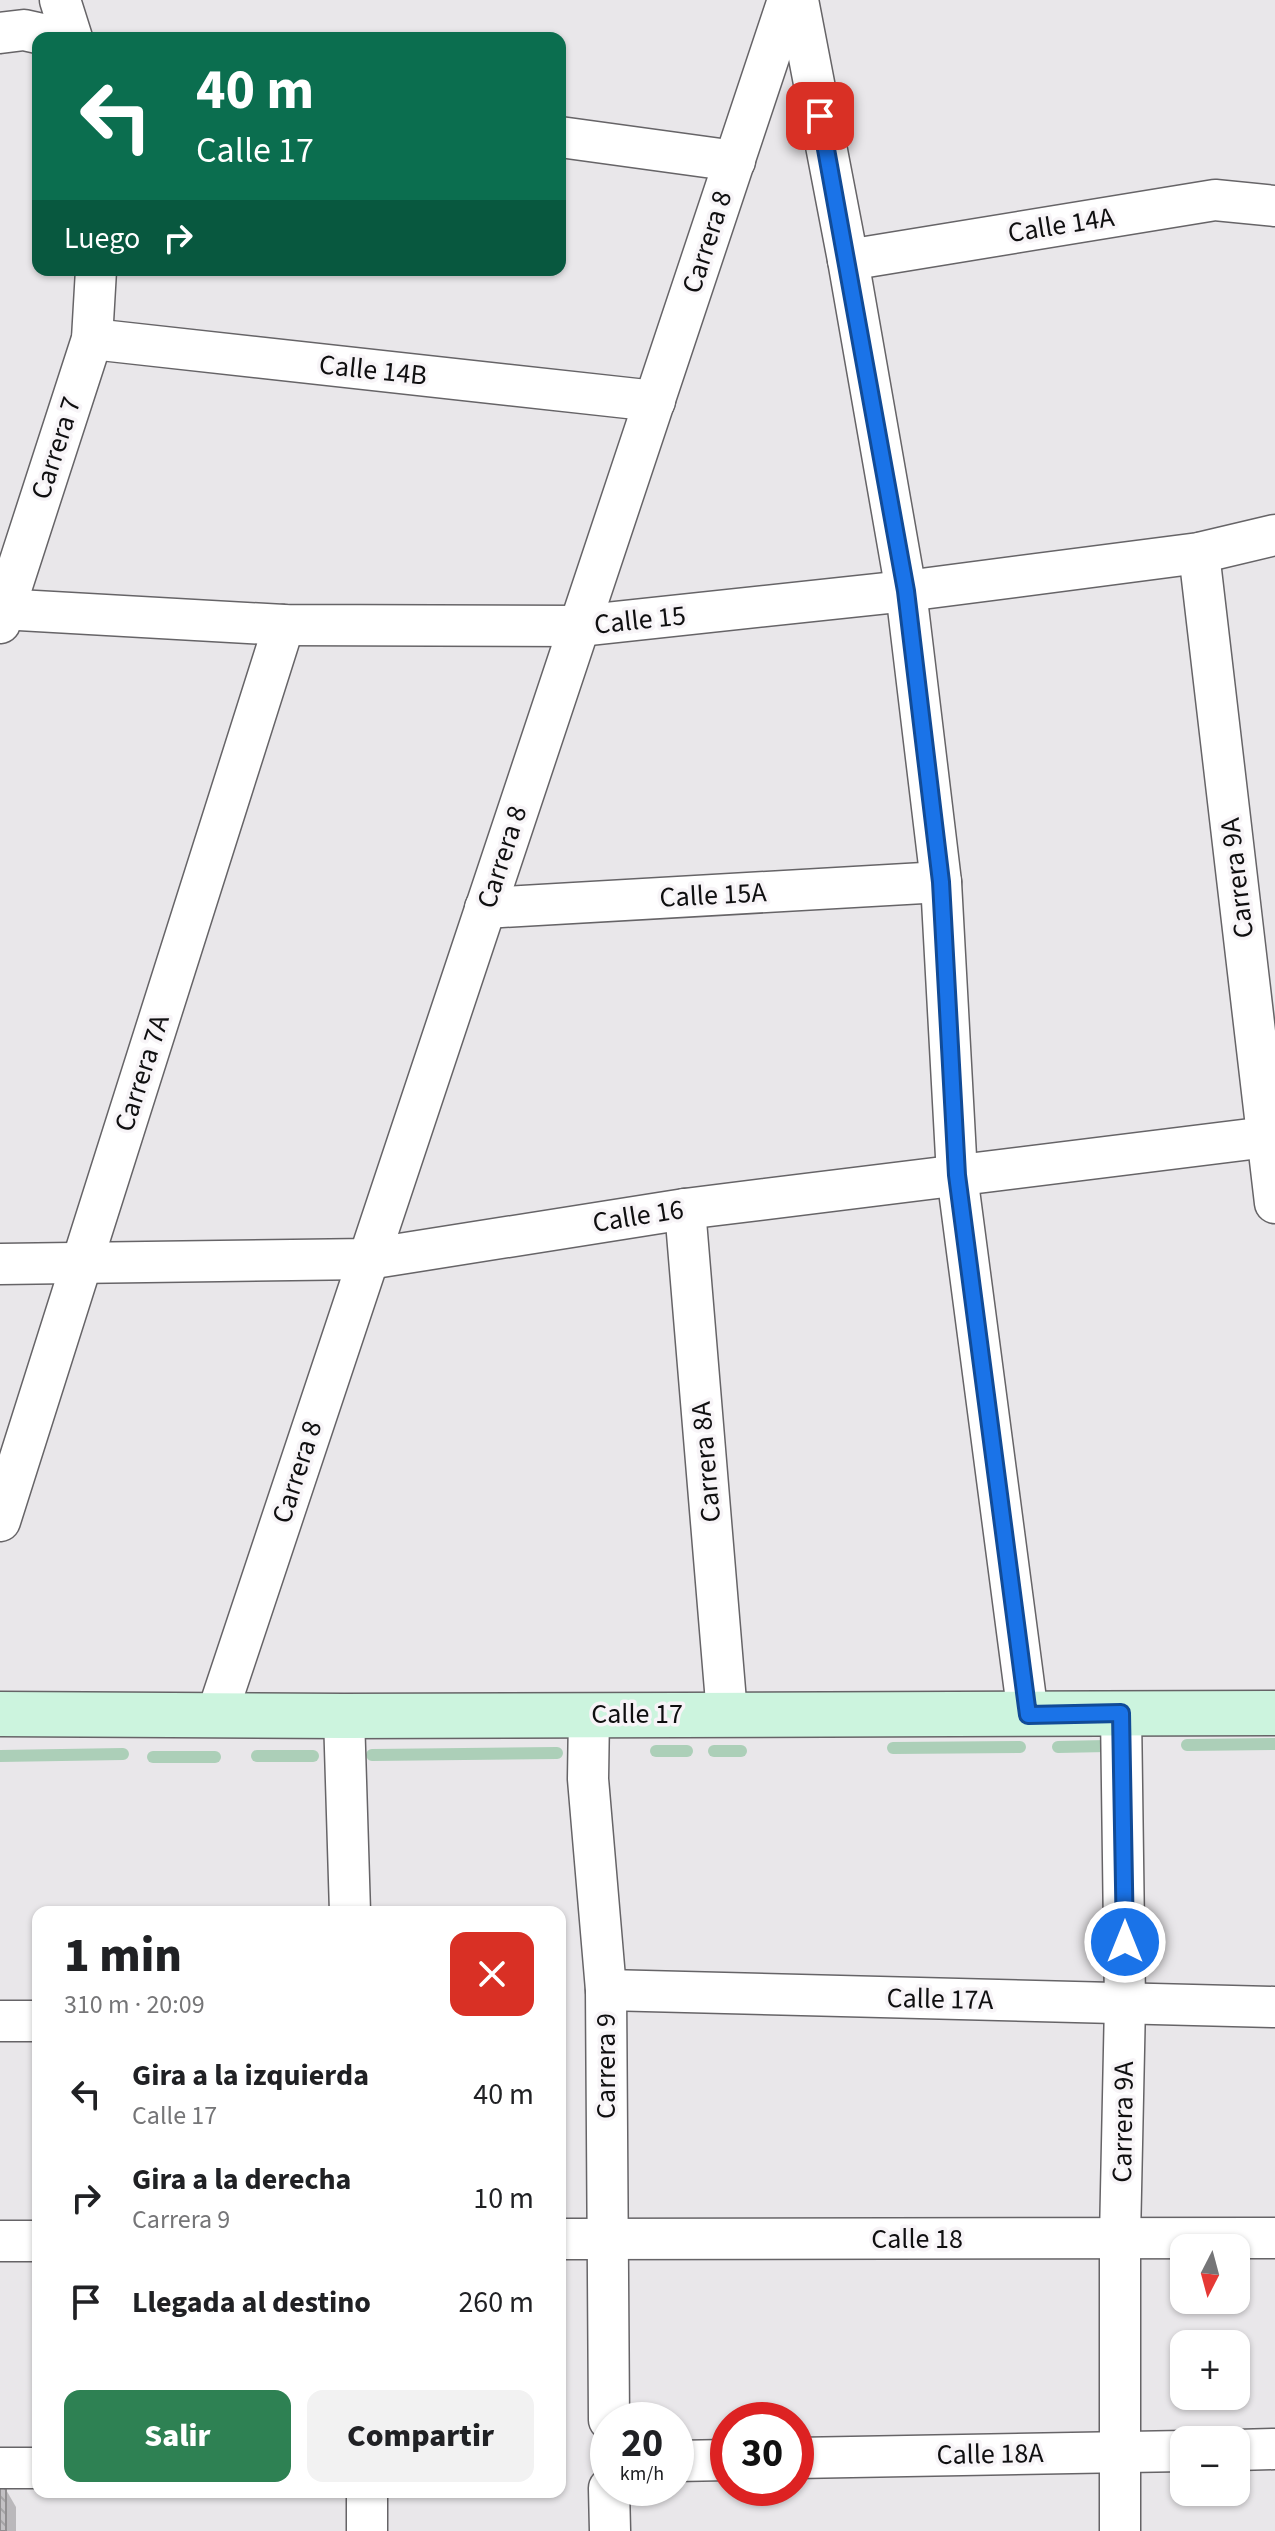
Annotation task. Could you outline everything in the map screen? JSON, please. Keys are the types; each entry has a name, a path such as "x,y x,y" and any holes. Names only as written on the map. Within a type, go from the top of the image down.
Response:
{"main road":[{"name":"Calle 17","path":"0,1714 217,1714 344,1725 588,1724 727,1714 1028,1715 1123,1734 1275,1713"}],"street":[{"path":"60,0 70,32"},
{"name":"Carrera 8","path":"217,1714 788,0"},
{"path":"798,0 848,260 906,591 941,882 957,1175 1028,1715"},
{"path":"0,33 33,32"},
{"path":"566,138 735,161"},
{"name":"Calle 14A","path":"848,260 1215,200 1275,206"},
{"name":"Carrera 7","path":"1,614 92,339 96,276"},
{"name":"Calle 14B","path":"92,339 655,401"},
{"name":"Calle 15","path":"1,614 284,625 579,626 906,591 1199,553 1275,535"},
{"name":"Carrera 9A","path":"1199,553 1272,1136 1275,1203"},
{"name":"Carrera 7A","path":"0,1521 284,625"},
{"name":"Calle 15A","path":"485,908 941,882"},
{"name":"Calle 16","path":"0,1264 368,1259 685,1209 1272,1136"},
{"name":"Carrera 8A","path":"685,1209 727,1714"},
{"name":"Carrera 9","path":"588,1724 588,1779 606,1990 609,2402"},
{"path":"344,1725 350,1906"},
{"name":"Carrera 9A","path":"1120,2531 1120,2238 1125,2003 1123,1734"},
{"name":"Calle 17A","path":"606,1990 1275,2007"},
{"path":"0,2021 32,2021"},
{"name":"Calle 18","path":"566,2239 1275,2238"},
{"path":"0,2241 32,2241"},
{"path":"1250,2450 1275,2449"},
{"name":"Calle 18A","path":"814,2458 1170,2451"},
{"path":"0,2468 32,2468"},
{"path":"367,2498 367,2531"},
{"path":"609,2506 610,2531"}],"building":[{"path":"0,2486 6,2486 6,2531 0,2531"}],"waterway":[{"path":"1187,1745 1275,1744"},
{"path":"1058,1747 1107,1746"},
{"path":"893,1748 1020,1747"},
{"path":"656,1751 687,1751"},
{"path":"714,1751 741,1751"},
{"path":"372,1755 557,1753"},
{"path":"0,1756 123,1754"},
{"path":"257,1756 313,1756"},
{"path":"153,1757 215,1757"}],"route":[{"path":"820,116 906,591 941,882 957,1175 1028,1715 1121,1713 1125,1942"}]}
